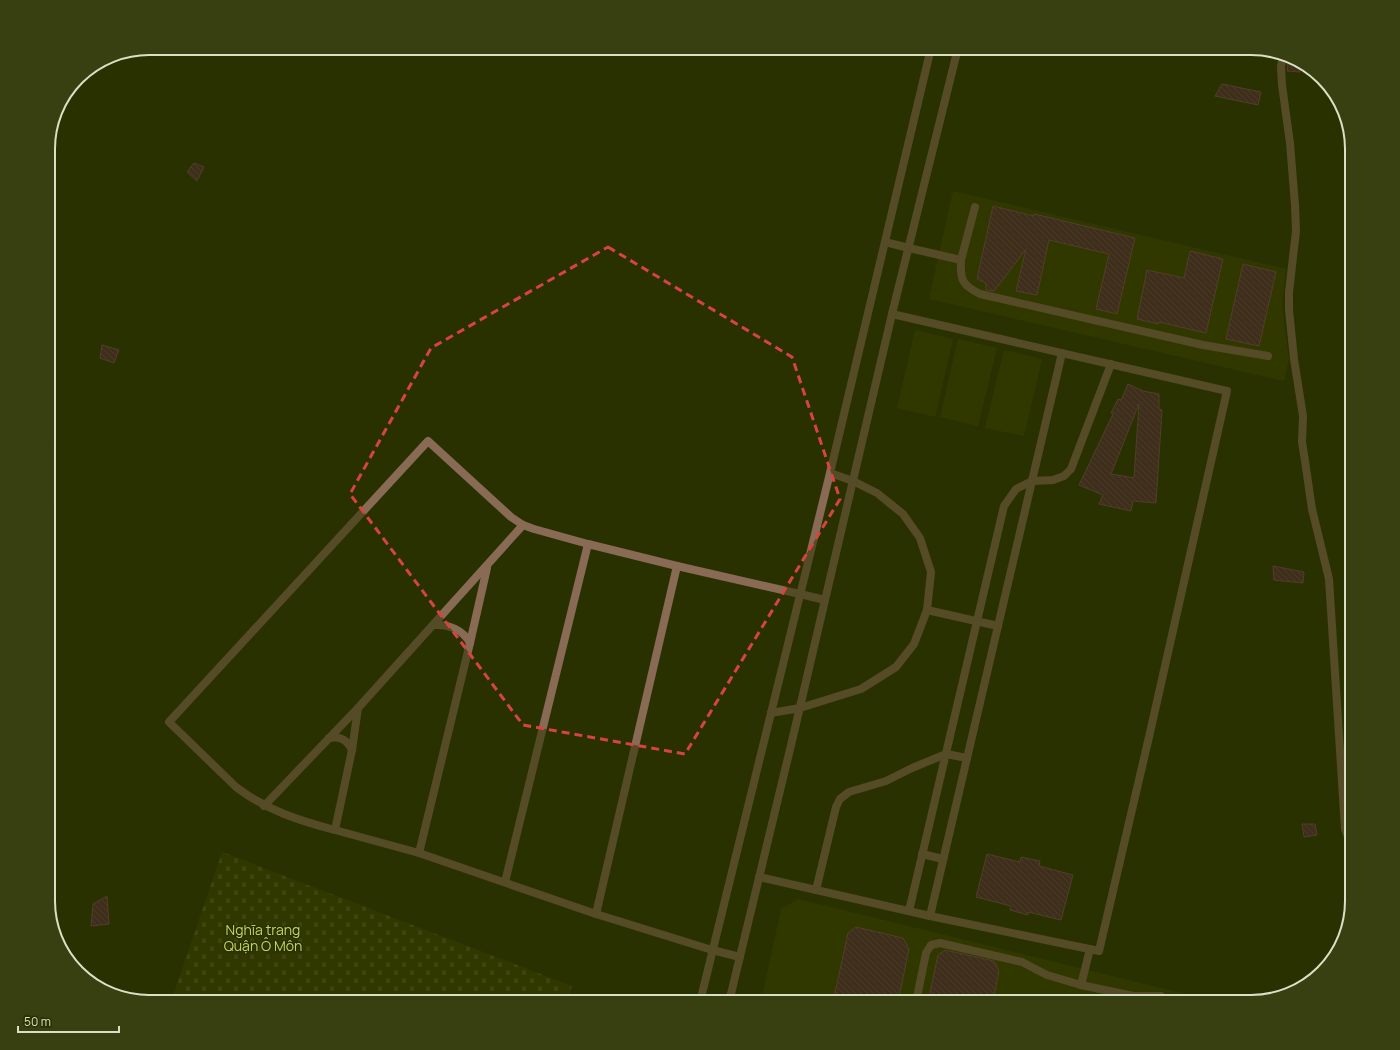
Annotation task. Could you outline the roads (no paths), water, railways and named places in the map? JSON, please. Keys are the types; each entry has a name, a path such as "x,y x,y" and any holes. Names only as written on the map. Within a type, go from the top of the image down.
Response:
{"street":[{"path":"702,995 830,473 929,55"},
{"path":"731,995 800,708 892,314 956,55"},
{"path":"1283,61 1282,85 1290,143 1295,205 1295,245 1289,292 1294,359 1302,409 1302,442 1312,509 1329,579 1345,830"},
{"path":"975,207 961,260 962,280 968,288 980,294 1203,345 1268,356"},
{"path":"885,242 961,260"},
{"path":"759,877 930,916 1099,951 1227,391 892,314"},
{"path":"930,916 1062,353"},
{"path":"909,911 1004,506 1016,489 1032,481 1053,480 1064,476 1071,469 1111,364"},
{"path":"740,957 712,950 596,914 419,853 301,820 264,806 236,787 169,722 428,441 511,517 523,525 588,544 825,600"},
{"path":"771,713 800,708 862,689 896,668 914,644 927,610 931,572 920,538 903,514 876,493 853,481 830,473"},
{"path":"264,806 358,708 487,567 523,525"},
{"path":"505,882 588,544"},
{"path":"596,914 677,566"},
{"path":"419,853 487,567"},
{"path":"927,610 998,626"},
{"path":"434,625 445,625 455,628 470,643"},
{"path":"335,830 352,750 358,708"},
{"path":"330,738 337,737 347,741 352,750"},
{"path":"816,890 836,807 840,799 849,792 886,781 946,754 967,758"},
{"path":"922,854 943,859"},
{"path":"917,995 926,953 931,946 940,942 1022,962 1047,975 1081,985 1128,995"},
{"path":"1081,985 1090,949"}],"park label":[{"name":"Nghĩa trang Quận Ô Môn","path":"263,938"}]}
